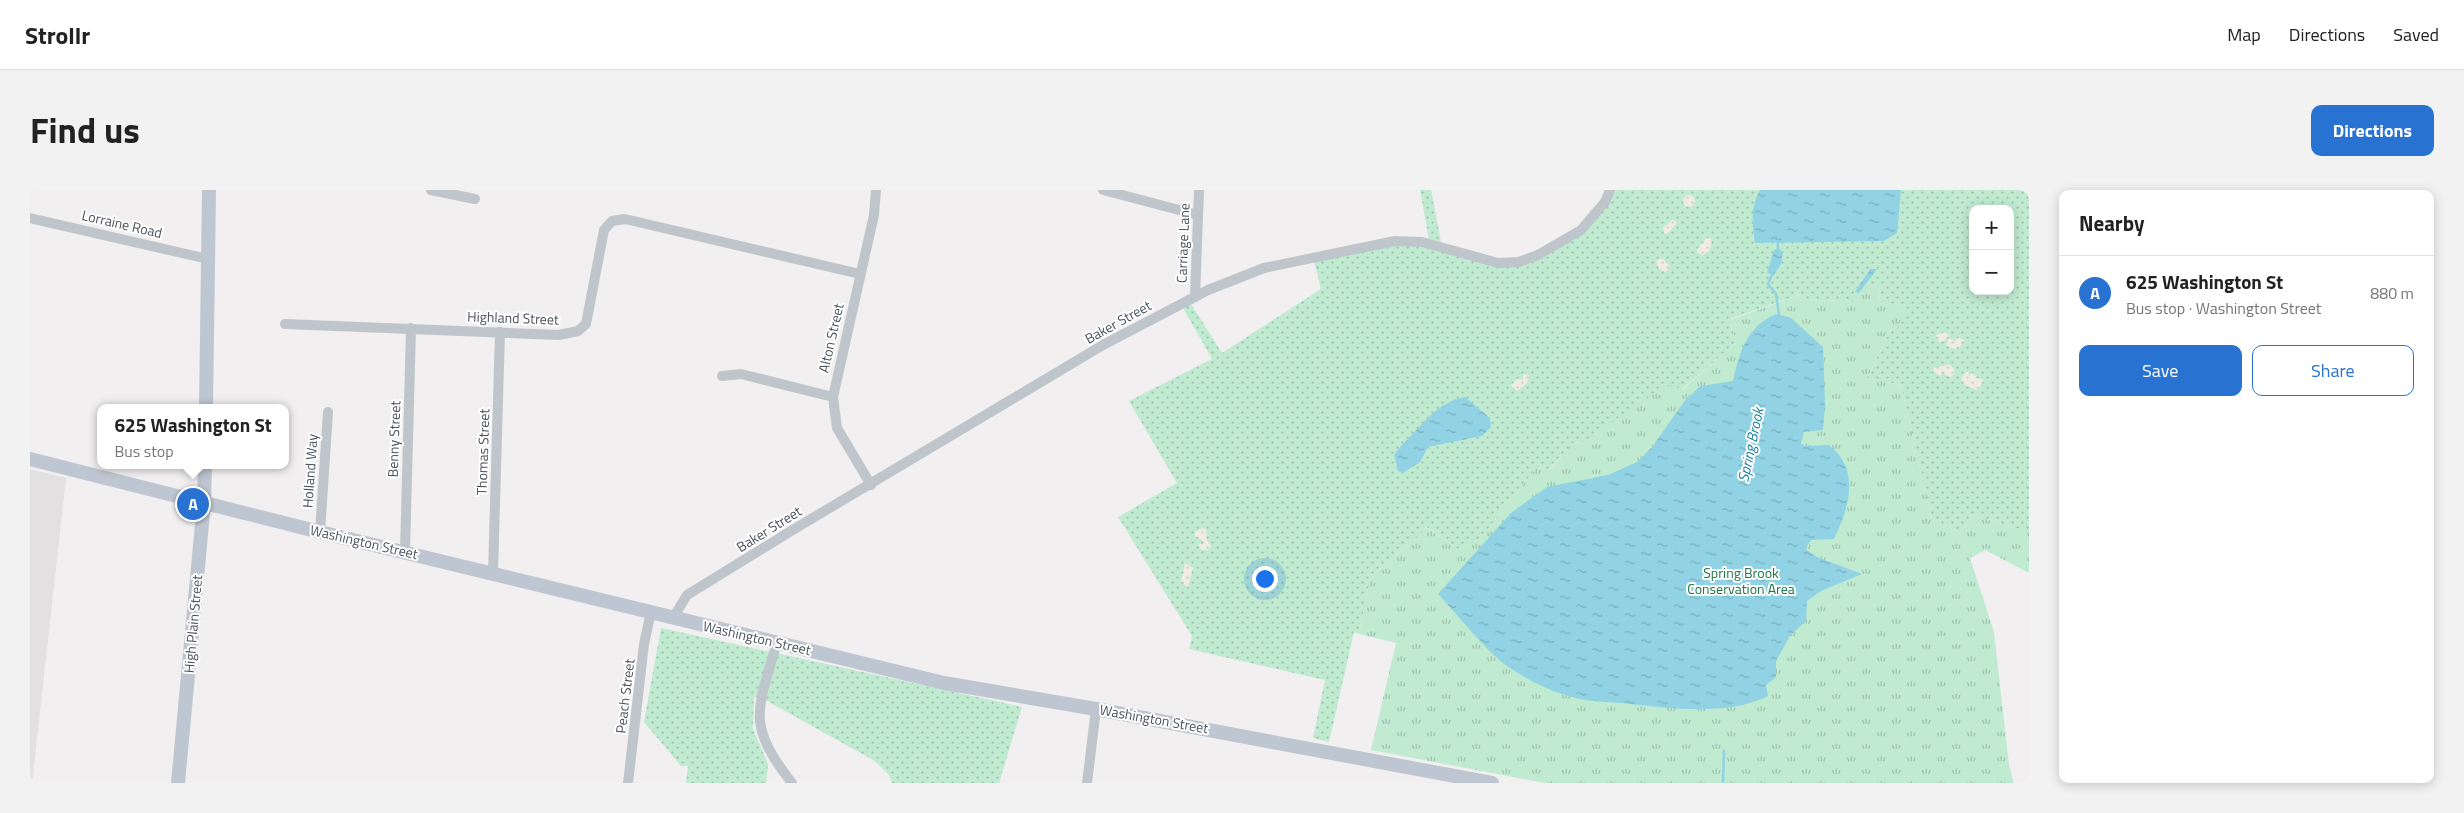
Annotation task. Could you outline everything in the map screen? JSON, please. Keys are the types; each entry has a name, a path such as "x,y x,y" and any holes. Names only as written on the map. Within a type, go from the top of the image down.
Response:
{"main road":[{"path":"206,404 209,190"},
{"name":"Washington Street","path":"30,459 320,532 944,683 1096,709 1492,783"},
{"name":"High Plain Street","path":"178,783 204,502 205,469"}],"street":[{"path":"430,190 475,199"},
{"name":"Alton Street","path":"871,484 837,428 833,397 874,215 876,190"},
{"path":"1103,190 1198,215"},
{"name":"Carriage Lane","path":"1195,297 1199,190"},
{"name":"Baker Street","path":"673,618 688,595 1103,345 1195,297 1264,268 1395,241 1422,242 1498,263 1519,262 1546,250 1581,230 1601,207 1610,190"},
{"name":"Lorraine Road","path":"30,218 208,259"},
{"name":"Highland Street","path":"285,324 563,335 585,327 604,230 618,220 625,219 860,274"},
{"name":"Benny Street","path":"405,552 411,328"},
{"name":"Thomas Street","path":"493,573 500,332"},
{"path":"722,376 741,374 833,397"},
{"name":"Holland Way","path":"320,532 328,412"},
{"name":"Peach Street","path":"628,783 644,644 651,612"},
{"path":"777,642 760,702 758,725 767,749 792,783"},
{"path":"1087,783 1096,709"}],"shaded area":[{"path":"30,469 66,478 32,783 30,783"}],"green space":[{"path":"1420,190 1431,190 1441,242 1429,239"},
{"path":"1610,190 2029,190 2029,532 1972,515 1961,533 1932,519 1901,385 1867,378 1891,329 1907,306 1880,302 1878,286 1856,302 1802,299 1801,294 1730,319 1736,341 1731,347 1682,389 1583,442 1573,443 1549,470 1537,467 1481,538 1458,549 1425,526 1422,534 1370,577 1359,634 1354,632 1329,742 1313,738 1325,680 1189,649 1192,636 1118,517 1177,483 1129,401 1212,359 1183,308 1191,304 1222,353 1321,289 1313,257 1395,241 1509,264 1573,236"},
{"name":"Spring Brook Conservation Area","path":"1878,286 1880,302 1907,306 1897,329 1891,329 1867,378 1901,385 1932,519 1961,533 1972,515 2029,532 2029,573 1985,550 1970,558 1994,632 2009,765 2014,783 1545,783 1371,750 1396,643 1359,634 1370,577 1422,534 1424,526 1458,549 1481,538 1537,467 1550,470 1573,443 1583,442 1667,385 1683,389 1731,347 1736,341 1730,320 1801,294 1802,299 1856,302 1856,288"},
{"path":"661,628 1022,707 999,783 892,783 889,775 875,761 767,701 754,697 753,729 768,764 766,783 686,783 688,766 681,766 644,722"}],"sand":[{"path":"1689,195 1695,201 1689,207 1683,201"},
{"path":"1673,219 1677,223 1667,234 1664,233 1663,228"},
{"path":"1707,237 1711,239 1711,247 1703,255 1698,253 1697,250"},
{"path":"1663,259 1669,266 1665,272 1659,269 1656,261"},
{"path":"1944,332 1950,336 1940,343 1936,335"},
{"path":"1957,337 1964,340 1960,347 1955,349 1946,345 1948,339 1952,339 1955,342"},
{"path":"1950,365 1954,369 1954,374 1951,377 1945,375 1944,371 1940,376 1933,371 1934,368"},
{"path":"1966,372 1970,376 1972,372 1977,378 1982,379 1983,382 1977,390 1965,385 1961,379"},
{"path":"1523,374 1529,375 1527,383 1517,391 1511,385 1517,379 1523,380"},
{"path":"1203,528 1206,530 1207,540 1211,546 1208,550 1201,550 1198,543 1203,545 1203,541 1195,536 1195,532"},
{"path":"1185,563 1193,568 1188,588 1181,581"}],"water":[{"path":"1760,190 1901,190 1897,233 1884,241 1755,243 1753,216"},
{"path":"1780,249 1783,253 1781,264 1774,275 1767,273 1774,250"},
{"path":"1870,269 1877,269 1859,293 1855,292"},
{"path":"1776,314 1791,318 1823,347 1825,404 1823,430 1804,432 1801,443 1805,446 1829,445 1839,455 1849,478 1849,490 1844,515 1834,539 1811,540 1805,549 1817,557 1862,574 1821,591 1807,601 1806,621 1790,636 1776,661 1776,677 1766,685 1768,696 1751,703 1715,709 1677,709 1593,701 1550,690 1510,668 1482,643 1438,594 1511,513 1547,487 1608,475 1637,462 1652,447 1686,399 1701,386 1733,381 1738,360 1751,333 1766,319"},
{"path":"1465,397 1490,418 1491,427 1482,436 1428,447 1420,462 1403,473 1398,471 1394,455 1399,448 1437,410 1445,404"}],"waterway":[{"name":"Spring Brook","path":"1778,241 1778,253"},
{"name":"Spring Brook","path":"1773,272 1768,284 1776,294 1779,315"},
{"name":"Spring Brook","path":"1723,783 1724,751"}],"place":[{"name":"625 Washington St","path":"193,504"}]}
